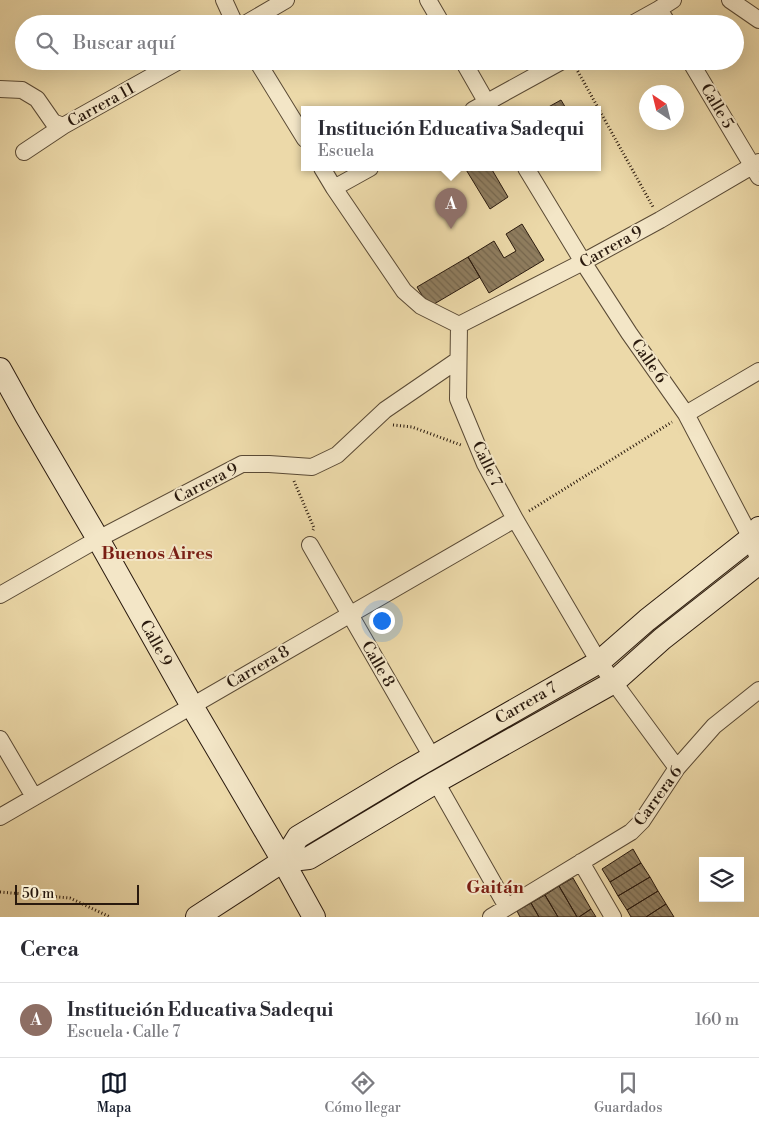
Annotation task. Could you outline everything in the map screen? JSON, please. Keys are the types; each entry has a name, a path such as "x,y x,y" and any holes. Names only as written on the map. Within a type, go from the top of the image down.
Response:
{"main road":[{"name":"Calle 9","path":"0,369 314,917"},
{"name":"Carrera 7","path":"197,917 283,861 298,837 432,757 599,662 646,620 755,533"},
{"name":"Carrera 7","path":"283,861 309,858 436,782 614,682 662,640 759,562"}],"street":[{"path":"224,0 231,15"},
{"path":"260,15 286,0"},
{"path":"428,0 437,15"},
{"path":"730,0 759,20"},
{"path":"647,15 666,4"},
{"name":"Carrera 11","path":"24,152 62,126 163,70"},
{"path":"263,70 301,132"},
{"path":"467,70 482,106"},
{"path":"486,106 547,70"},
{"name":"Calle 5","path":"696,70 757,168"},
{"path":"0,90 22,90 37,99 52,122 62,126"},
{"name":"Carrera 9","path":"459,325 583,262 757,168"},
{"path":"324,171 404,290 421,306 459,325"},
{"path":"334,188 365,171"},
{"name":"Calle 6","path":"528,171 629,333 686,414 755,533 759,562"},
{"name":"Calle 7","path":"459,325 458,398 483,458 599,662 677,768"},
{"name":"Carrera 9","path":"0,595 98,539 242,464 270,464 312,468 337,455 385,410 458,360"},
{"path":"686,414 759,371"},
{"name":"Carrera 8","path":"0,817 516,519"},
{"name":"Calle 8","path":"310,545 432,757"},
{"name":"Carrera 6","path":"491,917 631,832 642,821 677,768 714,726 759,690"},
{"path":"0,739 34,797"},
{"path":"436,782 507,907"},
{"path":"581,862 613,917"}],"path":[{"path":"577,70 597,106"},
{"path":"601,113 660,220"},
{"path":"516,519 686,414"},
{"path":"364,430 376,424 412,427 467,448 483,458"},
{"path":"284,465 296,485 314,528 310,545"},
{"path":"0,892 70,898 110,917"}],"building":[{"path":"561,100 565,106 550,106"},
{"path":"467,171 493,171 508,197 490,209"},
{"path":"522,224 544,260 489,293 468,257 494,241 504,258 516,251 506,234"},
{"path":"468,257 480,277 429,307 417,287"},
{"path":"633,849 641,863 610,882 602,869"},
{"path":"641,863 650,877 618,896 610,882"},
{"path":"650,877 658,891 627,910 618,896"},
{"path":"573,878 591,909 579,917 577,917 559,886"},
{"path":"559,886 577,917 558,917 545,895"},
{"path":"658,891 666,904 646,917 631,917 627,910"},
{"path":"545,895 558,917 539,917 531,903"},
{"path":"531,903 539,917 520,917 517,911"},
{"path":"666,904 674,917 646,917"},
{"path":"591,909 596,917 579,917"}],"place":[{"name":"Institución Educativa Sadequi","path":"451,229"}],"district":[{"name":"Buenos Aires","path":"157,553"},
{"name":"Gaitán","path":"495,887"}]}
